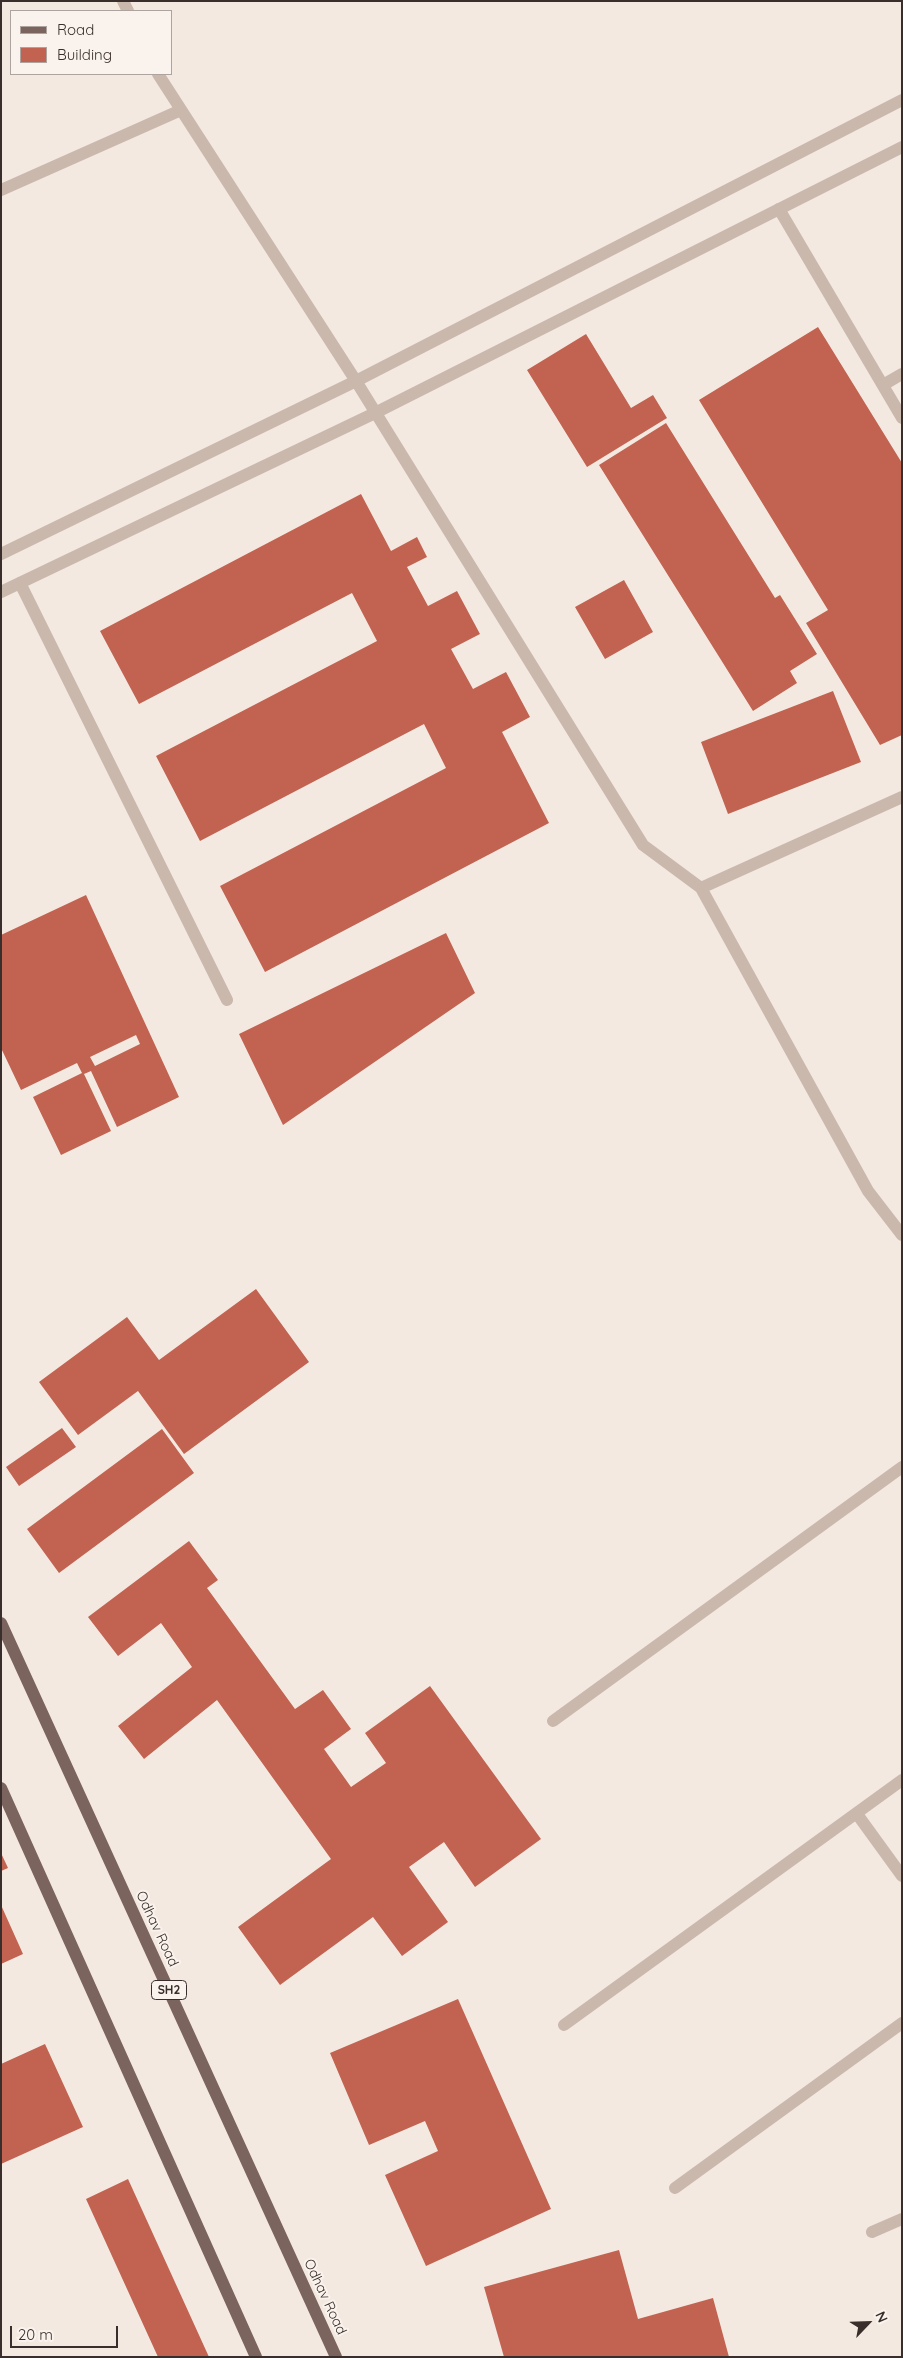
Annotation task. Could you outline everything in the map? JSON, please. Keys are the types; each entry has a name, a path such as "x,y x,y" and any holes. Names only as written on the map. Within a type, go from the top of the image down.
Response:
{"main road":[{"name":"Odhav Road","path":"1,1623 336,2357"},
{"path":"1,1788 256,2357"}],"street":[{"path":"159,75 356,381 643,845 701,888 868,1191 902,1236"},
{"path":"1,554 356,381 902,100"},
{"path":"1,190 181,110"},
{"path":"1,592 375,413 902,147"},
{"path":"779,209 902,418"},
{"path":"883,385 902,374"},
{"path":"20,583 227,1000"},
{"path":"701,888 902,797"},
{"path":"553,1722 902,1466"},
{"path":"564,2025 902,1780"},
{"path":"857,1814 902,1876"},
{"path":"675,2188 902,2023"},
{"path":"872,2232 902,2219"}],"building":[{"path":"818,327 902,463 902,735 880,745 806,623 828,610 699,400"},
{"path":"586,334 631,408 653,395 667,418 587,467 527,370"},
{"path":"666,423 775,598 780,595 817,654 790,671 797,683 753,711 599,465"},
{"path":"361,494 391,551 417,537 427,557 407,567 428,606 457,591 480,634 451,649 473,689 506,672 530,717 502,732 549,823 265,972 220,886 446,768 424,724 200,841 156,756 377,641 352,593 139,704 100,631"},
{"path":"624,580 653,632 605,659 575,607"},
{"path":"833,691 861,762 728,814 701,742"},
{"path":"86,895 179,1097 117,1127 91,1071 84,1074 111,1131 61,1155 33,1097 82,1073 77,1063 21,1090 1,1048 1,935","holes":["136,1035 140,1044 95,1066 90,1057"]},
{"path":"446,933 475,993 283,1125 239,1034"},
{"path":"256,1289 309,1362 184,1454 138,1391 78,1435 39,1382 127,1317 159,1360"},
{"path":"62,1428 76,1447 19,1486 6,1467"},
{"path":"162,1429 194,1473 59,1573 27,1529"},
{"path":"189,1541 218,1580 207,1588 295,1709 323,1690 351,1729 324,1749 351,1787 386,1763 365,1733 430,1686 541,1839 475,1887 444,1842 409,1867 448,1922 402,1956 373,1917 280,1985 238,1927 331,1859 217,1700 144,1759 118,1726 192,1667 161,1623 118,1656 88,1617"},
{"path":"1,1853 8,1868 1,1871"},
{"path":"1,1905 23,1954 1,1964"},
{"path":"458,1999 551,2209 426,2266 385,2175 438,2151 425,2121 369,2145 330,2053"},
{"path":"45,2044 83,2127 1,2164 1,2064"},
{"path":"128,2179 209,2357 158,2357 86,2199"},
{"path":"619,2250 638,2319 713,2298 729,2357 504,2357 484,2287"}]}
